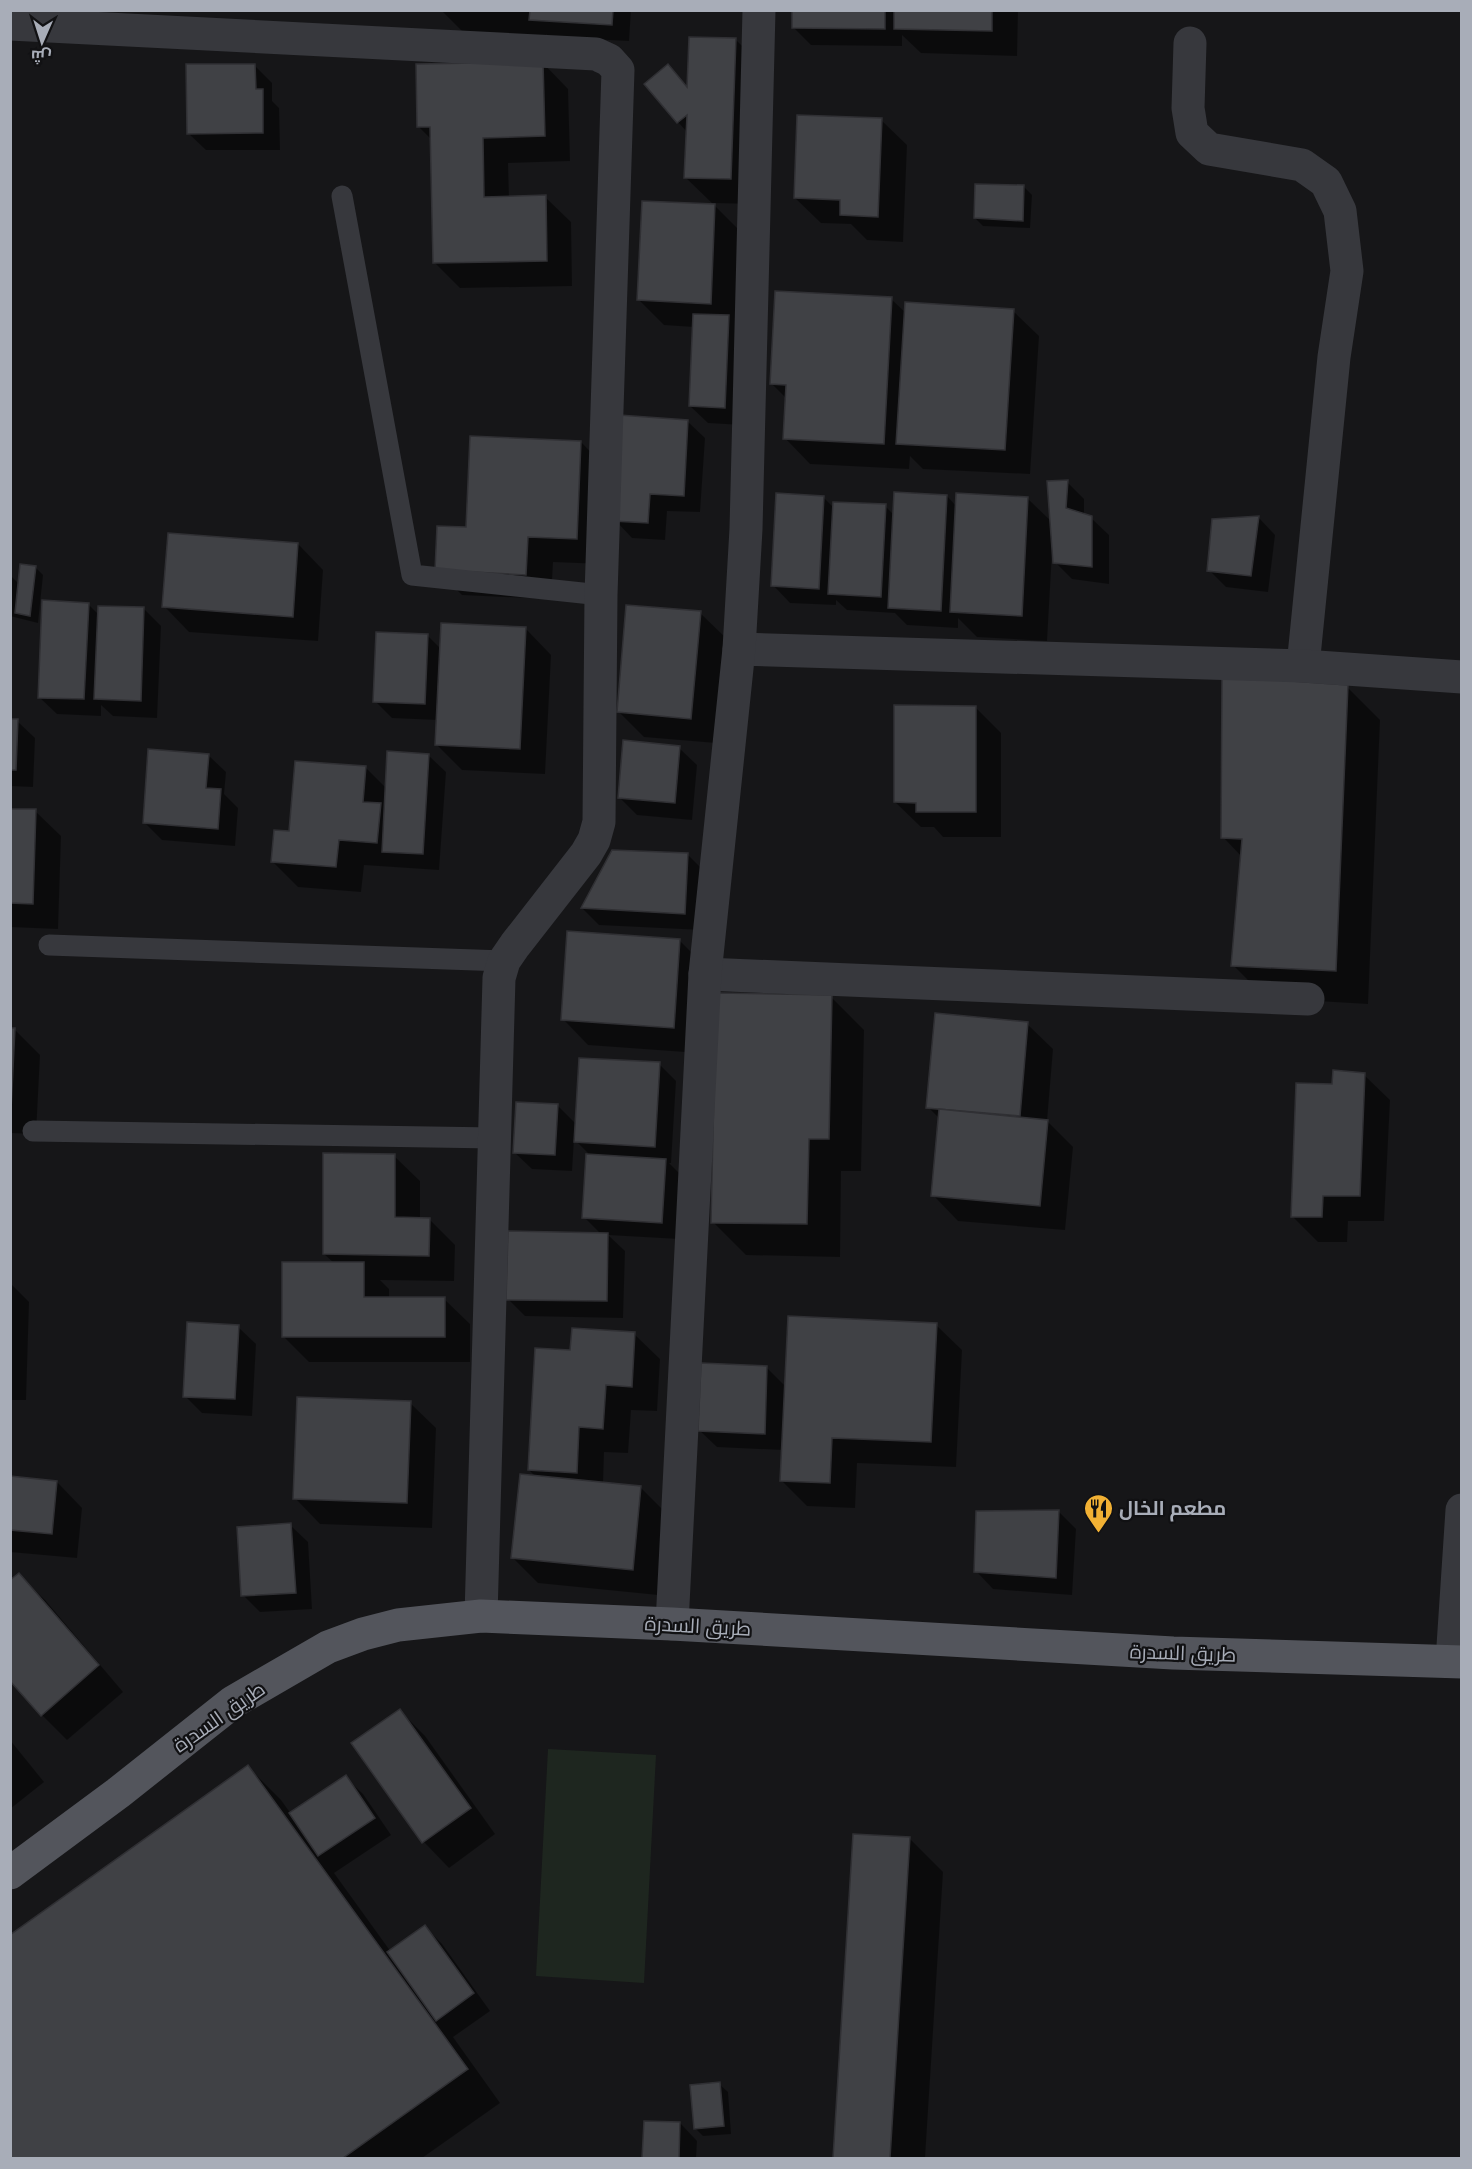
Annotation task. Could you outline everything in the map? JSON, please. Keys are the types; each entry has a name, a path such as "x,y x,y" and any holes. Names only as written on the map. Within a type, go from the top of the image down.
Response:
{"main road":[{"name":"طريق السدرة","path":"10,1873 118,1793 233,1702 328,1647 363,1634 398,1625 481,1616 672,1624 1173,1653 1457,1662"}],"street":[{"path":"672,1624 705,974 739,649 746,529 759,10"},
{"path":"10,24 596,54 609,60 618,70 602,595 599,822 594,840 586,854 504,961 499,978 481,1616"},
{"path":"1190,44 1188,108 1192,133 1209,149 1302,165 1326,182 1340,211 1347,271 1334,357 1303,666"},
{"path":"739,649 1303,666 1461,677"},
{"path":"705,974 1308,999"},
{"path":"1457,1662 1461,1510"}],"lane":[{"path":"342,196 412,575 602,595"},
{"path":"49,945 504,961"},
{"path":"33,1131 495,1138"}],"shaded area":[{"path":"548,1749 656,1755 644,1983 536,1976"}],"building":[{"path":"530,10 613,10 612,25 529,20"},
{"path":"792,10 885,10 885,29 792,28"},
{"path":"894,10 992,10 992,31 894,29"},
{"path":"689,37 736,38 731,179 684,178 687,115 677,123 644,84 668,64 687,87"},
{"path":"543,62 545,136 483,138 484,197 546,195 547,261 433,263 430,127 417,127 416,64"},
{"path":"186,64 255,64 256,89 263,89 263,133 187,134"},
{"path":"797,115 882,118 878,217 840,215 840,200 794,198"},
{"path":"975,184 1024,185 1023,221 974,218"},
{"path":"642,201 715,204 711,304 637,300"},
{"path":"775,291 892,297 884,444 783,439 786,385 770,384"},
{"path":"905,302 1014,309 1005,450 896,444"},
{"path":"693,314 729,315 725,408 689,406"},
{"path":"619,415 688,420 684,496 650,494 648,523 613,521"},
{"path":"470,436 581,441 577,539 528,537 526,575 435,570 437,526 466,527"},
{"path":"1068,480 1066,508 1092,516 1092,567 1053,563 1047,481"},
{"path":"894,492 947,495 941,611 888,608"},
{"path":"776,493 824,496 819,589 771,586"},
{"path":"956,493 1028,497 1022,616 950,612"},
{"path":"833,502 886,504 881,597 828,594"},
{"path":"1259,516 1251,576 1207,571 1212,519"},
{"path":"168,533 298,543 293,617 162,607"},
{"path":"20,564 36,566 30,616 15,613"},
{"path":"42,600 89,603 84,699 38,698"},
{"path":"626,605 701,611 691,719 617,712"},
{"path":"98,606 144,607 141,701 94,699"},
{"path":"441,623 526,627 520,749 435,745"},
{"path":"376,632 428,634 425,704 373,702"},
{"path":"1222,676 1348,685 1336,971 1231,966 1242,839 1221,838"},
{"path":"894,705 976,706 976,812 916,812 916,803 894,802"},
{"path":"10,719 18,719 16,770 10,770"},
{"path":"623,740 680,746 675,803 618,798"},
{"path":"148,749 209,754 206,788 221,789 218,829 143,823"},
{"path":"387,751 429,754 423,854 382,852"},
{"path":"295,761 366,766 363,802 381,803 377,843 339,840 336,867 271,862 274,830 289,831"},
{"path":"10,809 36,809 33,904 10,903"},
{"path":"612,850 688,853 685,914 581,908"},
{"path":"567,931 680,939 674,1028 561,1020"},
{"path":"716,993 832,995 829,1139 809,1139 807,1224 711,1223"},
{"path":"935,1013 1028,1022 1020,1116 926,1108"},
{"path":"10,1028 15,1028 11,1110 10,1109"},
{"path":"579,1058 660,1062 655,1147 574,1142"},
{"path":"1333,1070 1365,1073 1360,1196 1323,1196 1322,1217 1291,1217 1296,1083 1332,1084"},
{"path":"516,1102 558,1104 555,1155 513,1153"},
{"path":"939,1109 1048,1120 1040,1206 931,1196"},
{"path":"323,1153 395,1154 395,1217 430,1218 429,1256 323,1254"},
{"path":"586,1154 666,1159 662,1223 582,1218"},
{"path":"508,1231 608,1233 607,1301 506,1300"},
{"path":"282,1262 364,1262 364,1297 445,1297 445,1337 282,1337"},
{"path":"788,1316 937,1323 931,1442 832,1438 830,1483 780,1481"},
{"path":"187,1322 239,1325 235,1399 183,1397"},
{"path":"572,1328 635,1332 632,1387 606,1385 603,1429 579,1427 577,1473 528,1470 535,1348 570,1350"},
{"path":"701,1363 767,1366 765,1434 698,1431"},
{"path":"297,1397 411,1401 407,1503 293,1499"},
{"path":"520,1474 641,1486 633,1570 511,1558"},
{"path":"10,1476 57,1481 52,1534 10,1530"},
{"path":"1059,1510 1056,1578 974,1572 976,1511"},
{"path":"291,1523 296,1593 241,1596 237,1527"},
{"path":"19,1573 99,1665 41,1716 10,1681 10,1580"},
{"path":"400,1709 471,1808 422,1843 351,1743"},
{"path":"248,1765 468,2069 343,2158 10,2158 10,1935"},
{"path":"346,1775 375,1818 318,1856 289,1813"},
{"path":"853,1834 910,1837 890,2158 833,2158"},
{"path":"425,1925 474,1993 436,2021 387,1952"},
{"path":"720,2082 724,2126 694,2129 690,2085"},
{"path":"644,2121 680,2122 679,2158 642,2158"}],"place":[{"name":"مطعم الخال","path":"1098,1534"}]}
